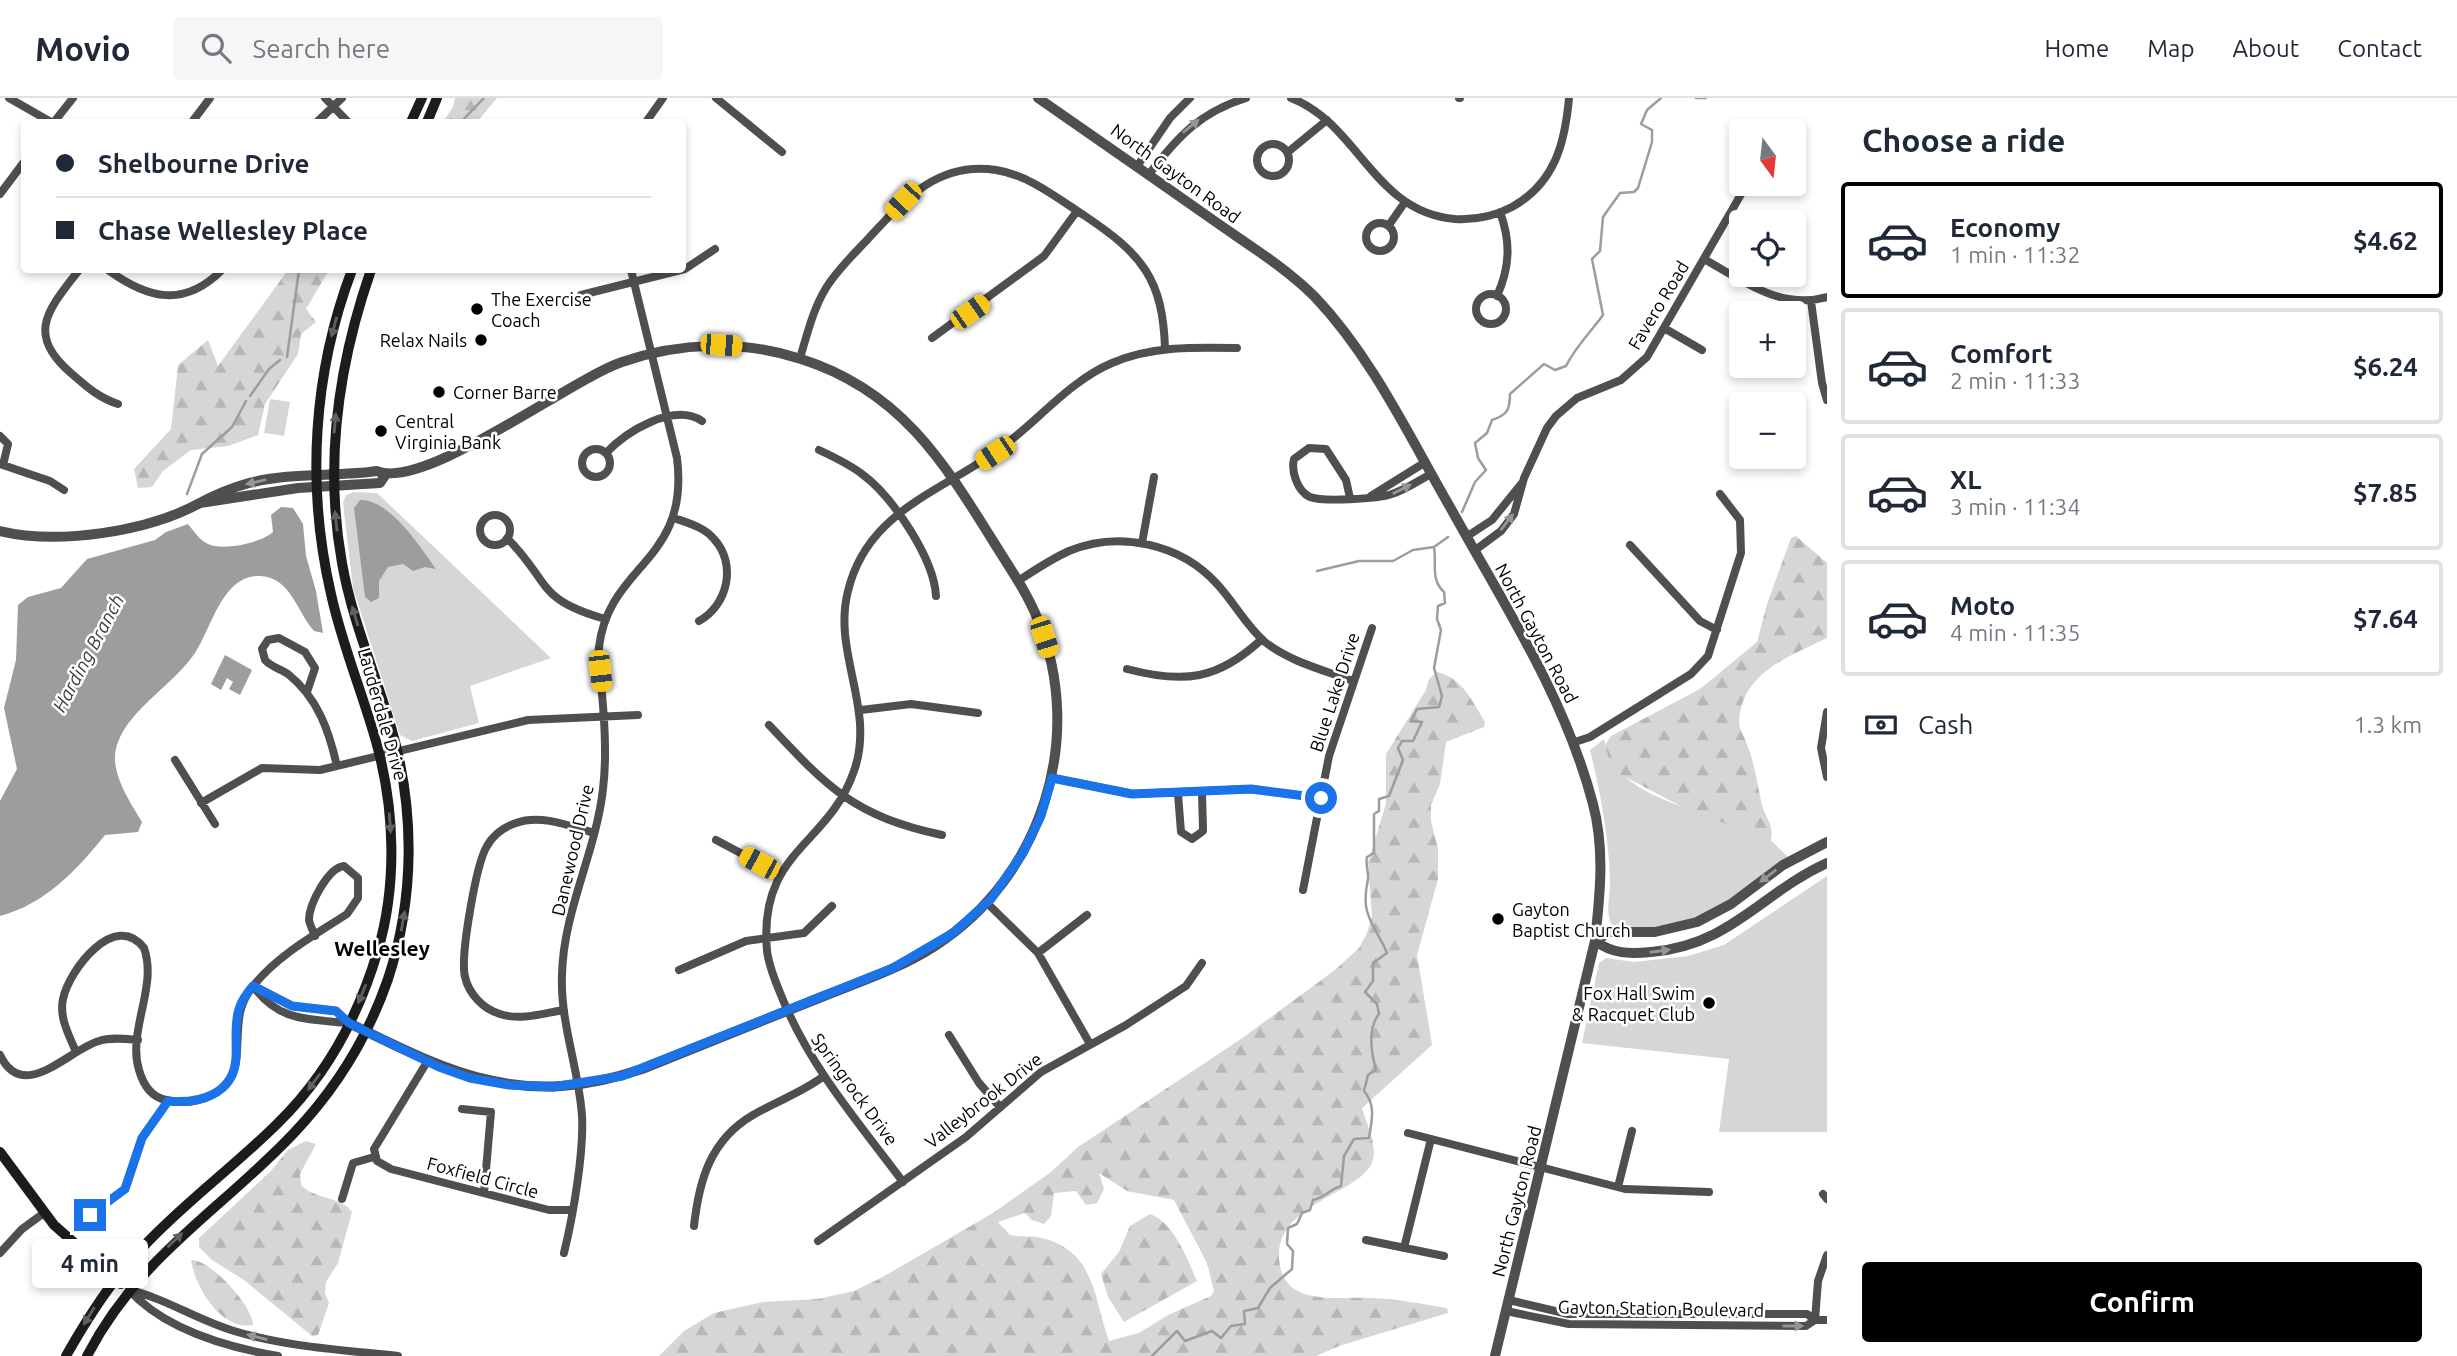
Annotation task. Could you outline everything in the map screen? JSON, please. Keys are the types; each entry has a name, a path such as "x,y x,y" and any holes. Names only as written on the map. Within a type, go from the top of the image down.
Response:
{"main road":[{"path":"412,119 422,98"},
{"path":"429,119 437,98"},
{"name":"Lauderdale Drive","path":"66,1356 87,1319 116,1279 161,1228 294,1107 330,1059 349,1023 378,949 389,893 391,828 380,755 331,597 320,538 317,487 322,381 331,334 351,273"},
{"name":"Lauderdale Drive","path":"87,1356 129,1290 162,1252 308,1117 341,1074 365,1031 388,979 406,901 408,817 397,751 346,584 334,486 342,373 355,317 370,273"},
{"path":"0,1153 44,1213 81,1251 129,1290"}],"street":[{"path":"9,98 48,119"},
{"path":"56,119 73,98"},
{"path":"194,119 210,98"},
{"path":"325,98 345,119"},
{"path":"320,119 342,98"},
{"path":"648,119 663,98"},
{"path":"716,98 782,152"},
{"name":"North Gayton Road","path":"1038,98 1150,173 1289,274 1315,298 1358,351 1431,474 1554,695 1574,742 1598,828 1602,871 1595,941 1495,1356"},
{"path":"1138,165 1170,118 1190,98"},
{"path":"1150,173 1188,127 1214,110 1247,98"},
{"path":"1291,98 1327,120 1385,186 1405,202 1430,215 1446,218 1479,218 1500,212 1530,194 1556,162 1563,141 1569,98"},
{"path":"1288,152 1327,120"},
{"path":"1278,144 1288,152 1289,164 1282,174 1269,176 1259,168 1257,156 1265,146 1278,144"},
{"path":"0,194 21,166"},
{"path":"800,358 819,302 835,275 903,201 931,180 962,170 996,170 1034,183 1128,247 1147,269 1162,307 1165,349"},
{"name":"Favero Road","path":"1474,551 1509,521 1538,445 1556,416 1577,398 1631,373 1643,362 1740,196"},
{"path":"1389,225 1405,202"},
{"path":"932,338 1035,264 1077,211"},
{"path":"1497,296 1505,277 1508,253 1506,229 1500,212"},
{"path":"686,268 715,249"},
{"path":"1704,259 1763,293 1789,300 1811,301 1827,297"},
{"path":"77,273 50,309 44,332 48,348 57,361 96,395 118,404"},
{"path":"113,273 144,292 174,296 199,288 218,273"},
{"name":"Danewood Drive","path":"577,1085 564,1010 562,978 565,948 603,790 604,716 599,654 605,619 617,597 664,540 674,518 679,478 632,273"},
{"path":"581,295 670,273"},
{"path":"1811,301 1822,383 1827,400"},
{"path":"1664,328 1702,350"},
{"path":"200,503 208,497 251,483 317,474 377,471 386,474 427,465 458,452 596,372 650,353 721,345 750,348 800,358 846,377 890,406 929,443 1018,581 1039,622 1052,667 1058,723 1052,778 1041,816 1023,853 987,903 953,933 916,957 642,1069 577,1085 532,1087 470,1078 428,1062 365,1031 349,1023 336,1011 292,1006 253,986"},
{"path":"716,840 780,874 842,797 852,778 861,746 861,710 845,644 847,593 856,566 868,545 898,515 1018,435 1090,374 1130,356 1165,349 1237,348"},
{"path":"606,453 633,430 667,418 687,414 702,421"},
{"path":"0,436 8,444 2,465 50,481 64,490"},
{"path":"1350,498 1346,480 1326,449 1309,448 1294,459 1294,476 1307,495 1350,498 1394,494 1431,474"},
{"path":"819,450 847,464 869,480 898,515 932,571 936,596"},
{"path":"1371,496 1424,463"},
{"path":"0,531 51,537 95,534 130,527 200,503 317,487 380,482 386,474"},
{"path":"1142,543 1154,477"},
{"name":"Favero Road","path":"1466,537 1492,520 1523,480"},
{"path":"1574,742 1590,737 1691,674 1707,656 1741,553 1742,529 1738,513 1720,494"},
{"path":"674,518 711,536 726,562 725,590 710,615 699,621"},
{"path":"507,538 554,598 572,609 605,619"},
{"path":"1018,581 1077,548 1110,542 1142,543 1172,552 1201,569 1217,583 1262,639 1292,659 1353,681"},
{"path":"1630,545 1700,621 1717,630"},
{"name":"Blue Lake Drive","path":"1303,890 1329,756 1372,628"},
{"path":"307,692 315,668 311,657 279,638 268,640 262,649 265,660 286,673 307,692 328,730 337,766"},
{"path":"1128,668 1164,677 1202,676 1232,663 1262,639"},
{"path":"861,710 911,704 978,713"},
{"path":"1826,771 1821,737 1827,712"},
{"path":"201,803 262,768 320,770 528,720 638,715"},
{"path":"769,725 809,769 842,797 876,817 942,835"},
{"path":"175,760 215,824"},
{"path":"1052,778 1132,794 1269,790 1321,798"},
{"path":"1178,794 1181,832 1192,839 1203,831 1202,792"},
{"path":"564,1010 509,1016 488,1009 469,988 463,958 477,876 487,846 499,832 514,824 546,821 594,833"},
{"path":"1827,842 1783,865 1731,904 1704,919 1655,932 1610,932 1595,941 1609,952 1625,953 1660,951 1701,941 1735,925 1793,882 1827,863"},
{"path":"76,1052 65,1026 63,998 93,950 104,940 120,935 138,941 146,955 136,1059 146,1087 168,1101 206,1100 219,1092 227,1082 236,1062 239,1011 253,986 269,967 315,936 354,906 358,878 344,866 333,870 311,909 309,920 315,936"},
{"name":"Springrock Drive","path":"780,874 767,915 767,937 769,960 788,1010 802,1043 824,1076 903,1182"},
{"path":"987,903 1038,953 1090,1044"},
{"path":"679,970 733,946 767,937 804,933 832,906"},
{"path":"1038,953 1087,915"},
{"name":"Valleybrook Drive","path":"818,1241 966,1137 1041,1072 1151,1010 1186,986 1202,963"},
{"path":"949,1035 979,1083 1000,1107"},
{"path":"0,1055 11,1070 20,1075 33,1075 98,1041 138,1040"},
{"path":"342,1199 353,1163 374,1157 382,1135 428,1062"},
{"path":"694,1226 704,1171 724,1138 745,1120 790,1099 824,1076"},
{"path":"564,1253 573,1210 582,1118 577,1085"},
{"path":"90,1215 125,1189 142,1138 168,1101"},
{"path":"462,1110 491,1112 484,1193"},
{"path":"1618,1187 1632,1131"},
{"path":"1408,1133 1618,1187 1709,1192"},
{"path":"1405,1248 1431,1139"},
{"name":"Foxfield Circle","path":"374,1157 391,1169 549,1210 573,1210"},
{"path":"0,1253 22,1229 44,1213"},
{"path":"1366,1240 1444,1256"},
{"path":"1815,1320 1818,1281 1827,1255"},
{"path":"129,1290 145,1307 188,1329 235,1346 278,1356"},
{"path":"129,1290 152,1295 206,1321 261,1338 398,1356"},
{"name":"Gayton Station Boulevard","path":"1509,1300 1567,1314 1807,1314 1815,1320"},
{"name":"Gayton Station Boulevard","path":"1506,1311 1569,1324 1806,1326 1815,1320 1827,1320"}],"green space":[{"path":"455,98 497,98 480,119 445,119"},
{"path":"286,273 327,273 306,309 316,322 301,334 298,354 265,404 258,435 228,446 191,450 163,471 152,487 138,488 134,469 171,429 178,365 208,340 218,366"},
{"path":"270,399 290,402 284,436 264,433"},
{"path":"354,492 377,493 551,658 470,686 479,723 412,741 400,735 353,588 343,503 346,495"},
{"path":"1796,536 1827,563 1827,638 1783,660 1758,679 1748,691 1739,722 1752,758 1762,805 1771,826 1771,840 1690,811 1612,770 1605,745 1611,736 1700,689 1757,642 1767,604 1791,538"},
{"path":"1437,672 1454,679 1466,691 1485,722 1484,727 1446,742 1440,784 1431,805 1431,821 1438,849 1438,879 1417,955 1432,1045 1362,1108 1372,1140 1373,1160 1366,1172 1302,1214 1288,1228 1280,1245 1280,1266 1289,1285 1308,1295 1401,1301 1447,1308 1448,1313 1342,1345 1316,1356 659,1356 684,1331 714,1313 763,1302 818,1299 854,1291 881,1278 993,1213 1051,1172 1078,1147 1241,1039 1335,970 1359,948 1367,933 1372,916 1368,862 1386,804 1386,754 1426,690 1429,679","holes":["1099,1173 1127,1191 1174,1200 1207,1263 1214,1291 1211,1296 1168,1315 1139,1333 1109,1341 1090,1278 1073,1254 1042,1238 1010,1235 998,1222 1025,1213 1032,1220 1044,1224 1051,1216 1054,1193 1076,1191 1086,1205 1097,1203 1104,1189"]},
{"path":"1604,739 1613,762 1628,779 1649,793 1749,829 1769,839 1789,858 1730,901 1698,918 1663,928 1614,927 1608,912 1610,881 1606,831 1590,750"},
{"name":"Fox Hall Swim & Racquet Club","path":"1827,876 1827,1132 1719,1132 1729,1059 1582,1043 1599,963 1606,958 1634,962 1688,956 1724,945"},
{"path":"306,1141 316,1144 300,1174 301,1185 313,1193 342,1203 352,1212 338,1263 326,1282 325,1293 329,1303 318,1335 312,1336 244,1280 212,1260 199,1247 199,1238 270,1172 288,1150"},
{"path":"1150,1214 1173,1233 1197,1281 1124,1322 1108,1297 1101,1274 1119,1252 1130,1226"},
{"path":"191,1260 209,1267 229,1285 246,1307 253,1325 241,1325 220,1314 204,1294"}],"water":[{"path":"360,500 382,507 393,516 404,526 436,569 425,567 413,571 403,564 388,567 379,581 379,598 371,602 365,597 354,508"},
{"path":"281,507 293,508 303,524 306,556 316,591 323,633 314,631 280,583 261,576 248,578 237,584 220,604 195,653 132,718 118,742 115,752 117,773 142,822 138,832 105,835 71,873 45,895 16,911 0,916 0,801 17,769 4,708 16,660 18,605 28,597 61,588 87,559 155,540 166,532 188,524 202,541 215,546 242,545 260,540 273,532 271,515"},
{"path":"225,655 252,670 240,695 229,689 233,682 227,678 221,690 211,684"}],"waterway":[{"name":"Harding Branch","path":"464,119 484,98"},
{"path":"1462,512 1475,482 1486,470 1478,458 1475,443 1487,433 1492,420 1507,411 1510,394 1544,364 1555,370 1566,366 1603,315 1592,259 1600,251 1603,217 1620,193 1634,192 1638,188 1652,142 1652,130 1641,124 1647,110 1661,98"},
{"path":"1696,98 1706,98"},
{"name":"Harding Branch","path":"287,357 299,273"},
{"name":"Harding Branch","path":"250,396 269,369 280,360"},
{"name":"Harding Branch","path":"187,494 202,454 232,427 246,401"},
{"path":"1317,571 1359,561 1393,561 1413,550 1434,547 1448,537"},
{"path":"1152,1356 1177,1331 1185,1341 1212,1331 1221,1338 1231,1326 1245,1324 1244,1311 1258,1308 1270,1288 1292,1269 1293,1251 1287,1244 1288,1228 1297,1224 1302,1213 1310,1210 1313,1200 1341,1186 1344,1156 1354,1139 1369,1138 1372,1107 1364,1091 1368,1075 1376,1070 1371,1034 1379,1014 1377,1004 1365,992 1373,981 1373,963 1387,953 1367,910 1367,857 1374,853 1374,814 1379,811 1379,799 1389,796 1403,760 1398,748 1402,741 1413,741 1422,722 1411,721 1417,709 1439,707 1442,696 1434,668 1441,630 1437,619 1438,606 1445,603 1444,592 1435,577 1434,547"}],"place":[{"name":"The Exercise Coach","path":"477,309"},
{"name":"Relax Nails","path":"481,340"},
{"name":"Corner Barre","path":"439,392"},
{"name":"Central Virginia Bank","path":"381,431"},
{"name":"Gayton Baptist Church","path":"1498,919"},
{"name":"Fox Hall Swim & Racquet Club","path":"1709,1003"}],"district":[{"name":"Wellesley","path":"382,948"}],"route":[{"path":"90,1215 117,1198 125,1189 131,1179 142,1138 168,1101 206,1100 219,1092 227,1082 236,1062 239,1011 253,986 292,1006 336,1011 349,1023 365,1031 439,1067 470,1078 532,1087 598,1082 642,1069 893,968 934,947 980,910 1009,876 1035,831 1052,778 1132,794 1173,795 1251,789 1291,792 1321,798"}]}
